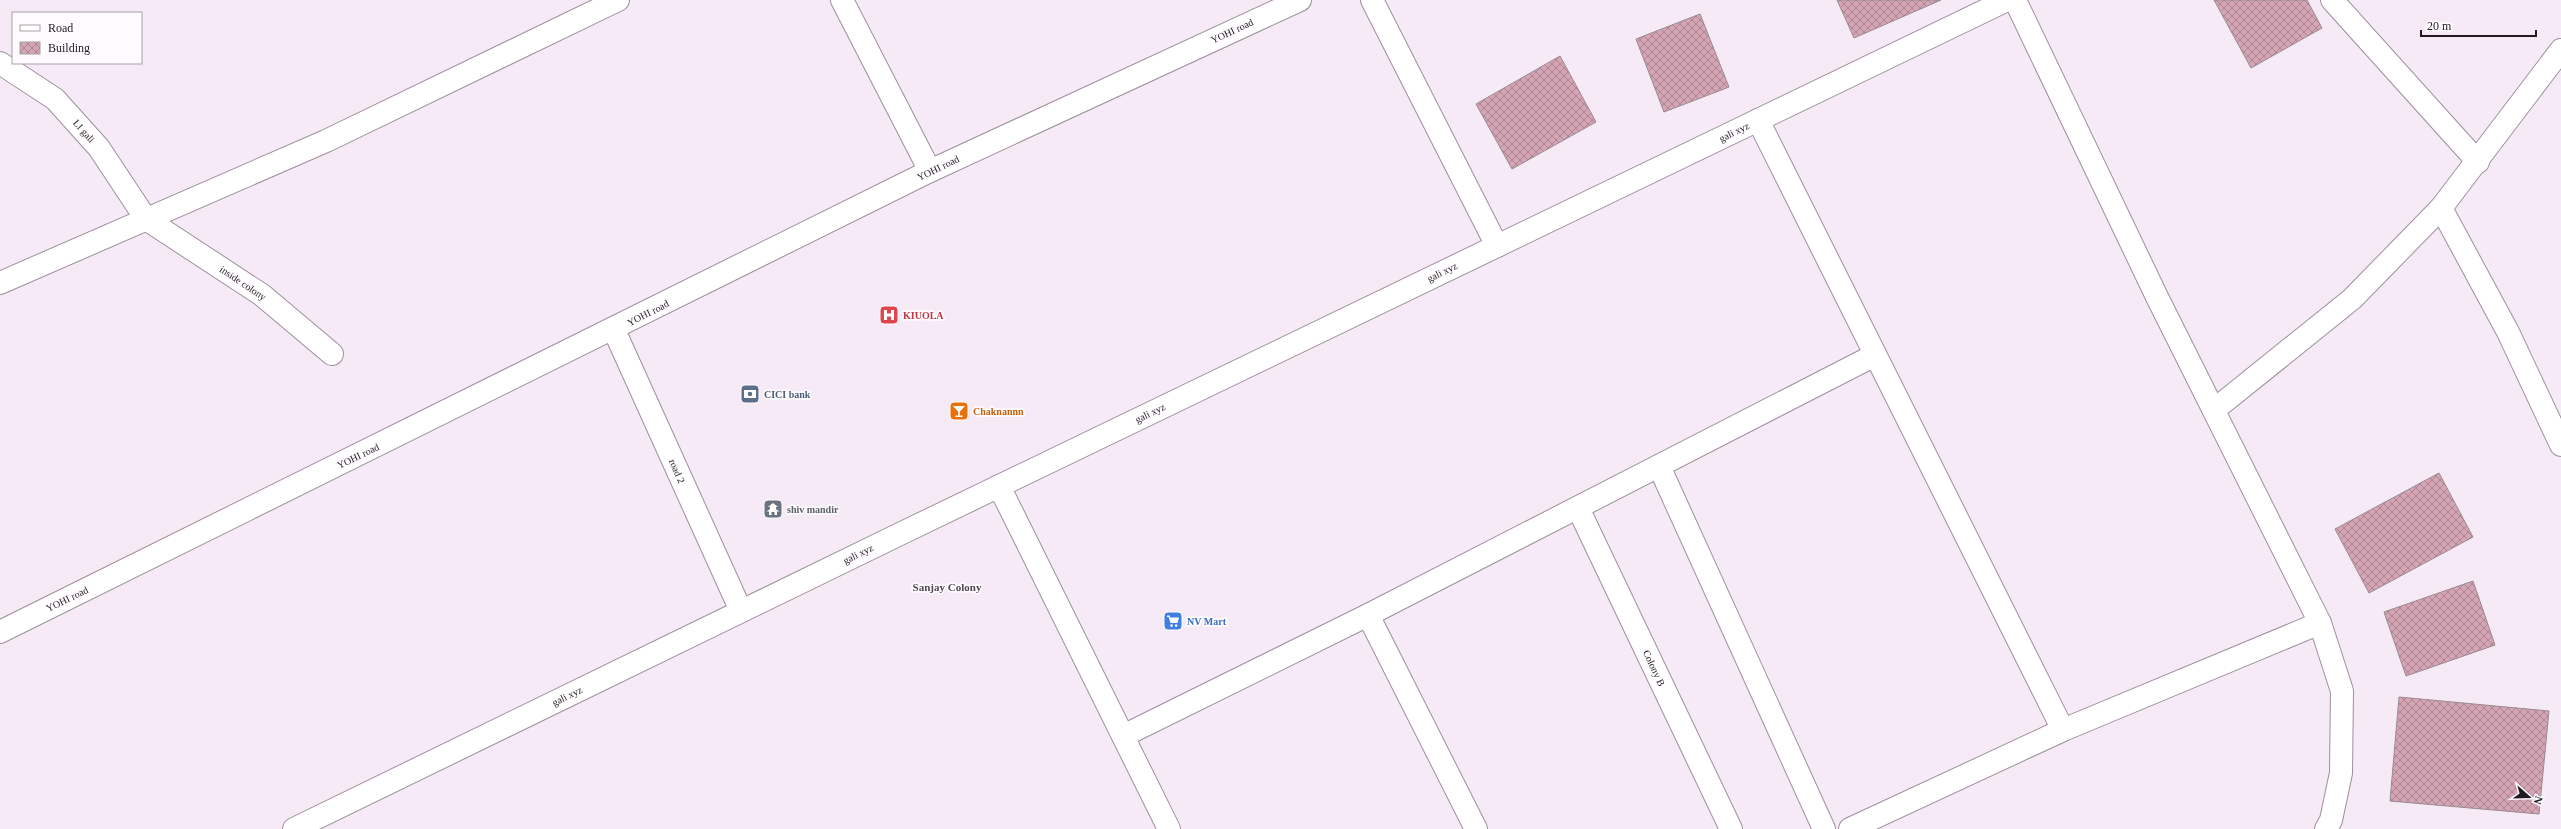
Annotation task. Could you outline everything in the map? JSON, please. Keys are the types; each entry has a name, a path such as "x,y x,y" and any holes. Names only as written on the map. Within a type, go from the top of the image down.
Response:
{"street":[{"path":"0,283 326,140 615,0"},
{"path":"842,0 930,171"},
{"name":"YOHI road","path":"0,632 614,330 930,171 1300,0"},
{"path":"1372,0 1497,246"},
{"name":"gali xyz","path":"294,829 740,611 2007,0"},
{"path":"2015,0 2214,410 2320,623 2342,691 2341,773 2331,820 2326,829"},
{"path":"2332,0 2478,162"},
{"path":"2214,410 2352,299 2441,208 2478,162 2561,50"},
{"name":"LI gali","path":"0,63 55,99 99,148 146,219"},
{"path":"1758,120 2063,730"},
{"path":"2441,208 2508,332 2558,430"},
{"name":"inside colony","path":"146,219 262,295 332,354"},
{"name":"road 2","path":"614,330 740,611"},
{"path":"1123,736 1368,615 1875,355"},
{"path":"1660,466 1824,829"},
{"path":"999,486 1169,829"},
{"name":"Colony B","path":"1578,508 1731,829"},
{"path":"1368,615 1476,829"},
{"path":"1850,829 2063,730 2320,623"}],"building":[{"path":"1837,0 1941,0 1854,38"},
{"path":"2214,0 2307,0 2322,28 2251,68"},
{"path":"1700,14 1729,87 1664,112 1636,39"},
{"path":"1560,56 1596,122 1512,169 1476,104"},
{"path":"2439,473 2473,537 2369,593 2335,529"},
{"path":"2473,581 2495,645 2406,676 2384,612"},
{"path":"2399,697 2549,711 2539,814 2390,801"}],"place":[{"name":"KIUOLA","path":"889,315"},
{"name":"CICI bank","path":"750,394"},
{"name":"Chaknannn","path":"959,411"},
{"name":"shiv mandir","path":"773,509"},
{"name":"NV Mart","path":"1173,621"}],"district":[{"name":"Sanjay Colony","path":"947,587"}]}
